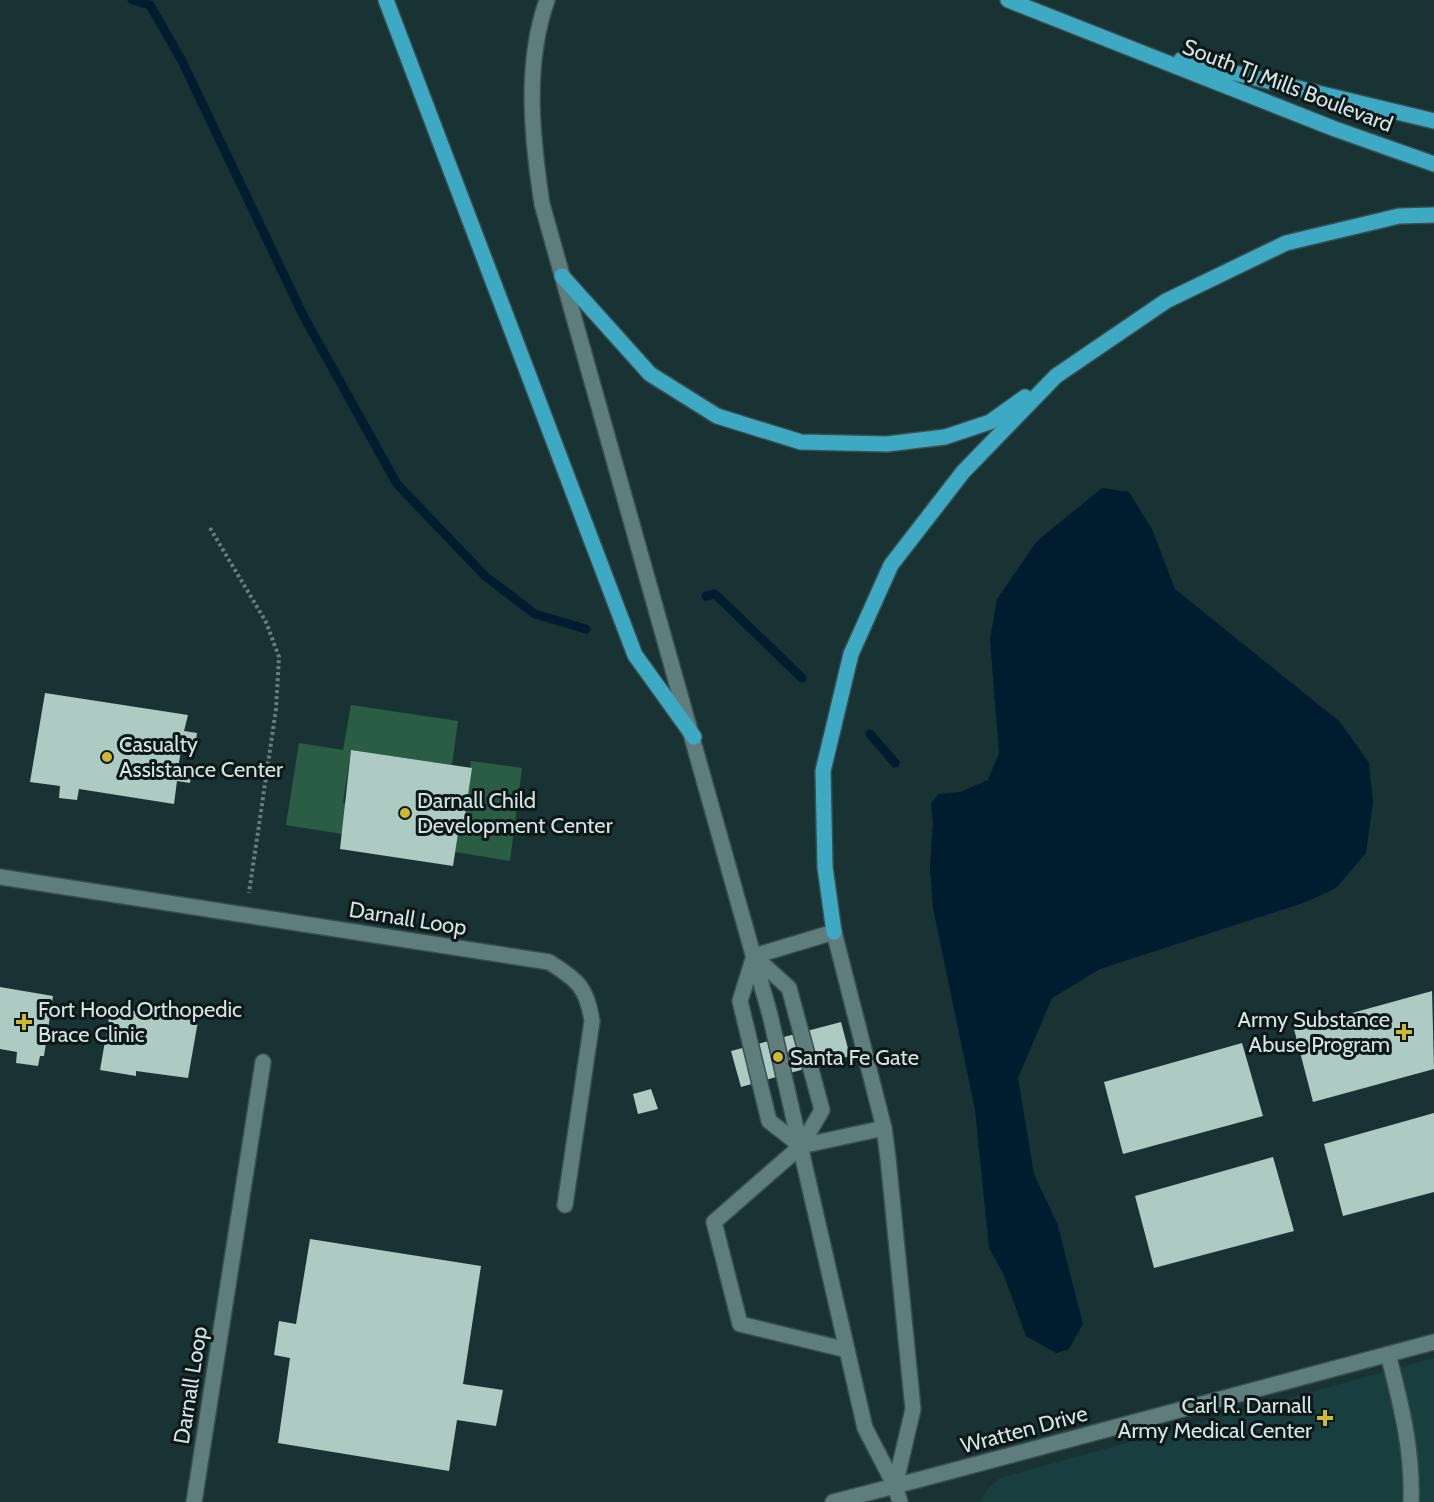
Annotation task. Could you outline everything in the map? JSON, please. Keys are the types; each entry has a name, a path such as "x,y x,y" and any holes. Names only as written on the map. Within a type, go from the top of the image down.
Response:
{"main road":[{"path":"386,0 634,655 694,737"},
{"name":"South TJ Mills Boulevard","path":"1008,0 1335,129 1434,164"},
{"name":"South TJ Mills Boulevard","path":"1125,46 1434,121"},
{"path":"562,276 650,374 717,416 801,442 887,444 945,437 990,422 1166,301 1286,243 1399,216 1434,215"},
{"path":"834,932 825,867 823,771 851,654 891,565 963,472 1056,376"}],"street":[{"path":"547,0 532,73 534,150 542,204 754,956 801,1146 866,1428 895,1486 900,1502"},
{"name":"Darnall Loop","path":"0,877 549,962 571,976 588,997 592,1022 565,1205"},
{"path":"754,956 834,932 884,1128 913,1409 895,1486"},
{"path":"754,956 789,988 797,1008 822,1110 801,1146 714,1222 740,1324 847,1350"},
{"path":"754,956 740,1001 766,1112 769,1121 801,1146"},
{"name":"Darnall Loop","path":"194,1502 263,1062"},
{"path":"801,1146 884,1128"},
{"name":"Wratten Drive","path":"833,1502 1434,1342"},
{"path":"1388,1354 1407,1431 1411,1502"}],"path":[{"path":"210,528 266,622 279,657 276,709 246,915"}],"shaded area":[{"path":"1102,488 1129,492 1152,529 1175,589 1340,722 1369,763 1373,802 1366,853 1336,888 1306,902 1100,969 1052,998 1018,1078 1034,1174 1057,1223 1083,1324 1069,1349 1056,1353 1026,1336 1003,1273 989,1248 975,1110 933,908 930,867 933,822 931,804 938,794 960,792 988,780 999,753 990,640 997,599 1037,541"},
{"name":"Carl R. Darnall Army Medical Center","path":"1434,1358 1434,1502 981,1502 987,1489 1000,1478"}],"green space":[{"path":"351,705 458,721 452,765 351,750 343,803 347,804 342,834 286,825 299,743 343,750"},
{"path":"471,761 522,768 510,861 455,852 460,821 464,821"}],"building":[{"name":"Casualty Assistance Center","path":"45,693 188,715 184,731 197,733 195,747 182,745 178,768 192,769 190,783 177,781 174,804 79,789 77,800 59,798 60,786 30,782"},
{"name":"Darnall Child Development Center","path":"351,750 472,768 464,822 460,821 453,866 340,849"},
{"name":"Fort Hood Orthopedic Brace Clinic","path":"0,987 53,996 44,1056 40,1056 38,1066 16,1063 17,1052 0,1049"},
{"path":"1432,991 1434,1069 1313,1102 1294,1029"},
{"path":"111,1007 198,1021 188,1078 136,1071 136,1076 100,1070"},
{"name":"Santa Fe Gate","path":"841,1022 850,1056 741,1087 731,1051"},
{"path":"1242,1043 1263,1116 1123,1154 1104,1082"},
{"path":"651,1089 658,1109 638,1114 633,1094"},
{"path":"1434,1113 1434,1192 1343,1216 1324,1144"},
{"path":"1273,1157 1294,1231 1154,1268 1135,1196"},
{"path":"310,1239 481,1266 463,1384 503,1390 496,1426 457,1420 449,1471 278,1443 290,1358 274,1355 279,1321 296,1324"}],"waterway":[{"path":"132,0 150,5 182,61 304,317 397,484 485,576 535,614 586,629"},
{"path":"706,596 715,594 802,678"},
{"path":"870,734 895,763"}],"place":[{"name":"Casualty Assistance Center","path":"107,757"},
{"name":"Darnall Child Development Center","path":"405,813"},
{"name":"Fort Hood Orthopedic Brace Clinic","path":"24,1022"},
{"name":"Army Substance Abuse Program","path":"1404,1032"},
{"name":"Santa Fe Gate","path":"778,1057"},
{"name":"Carl R. Darnall Army Medical Center","path":"1325,1418"}]}
